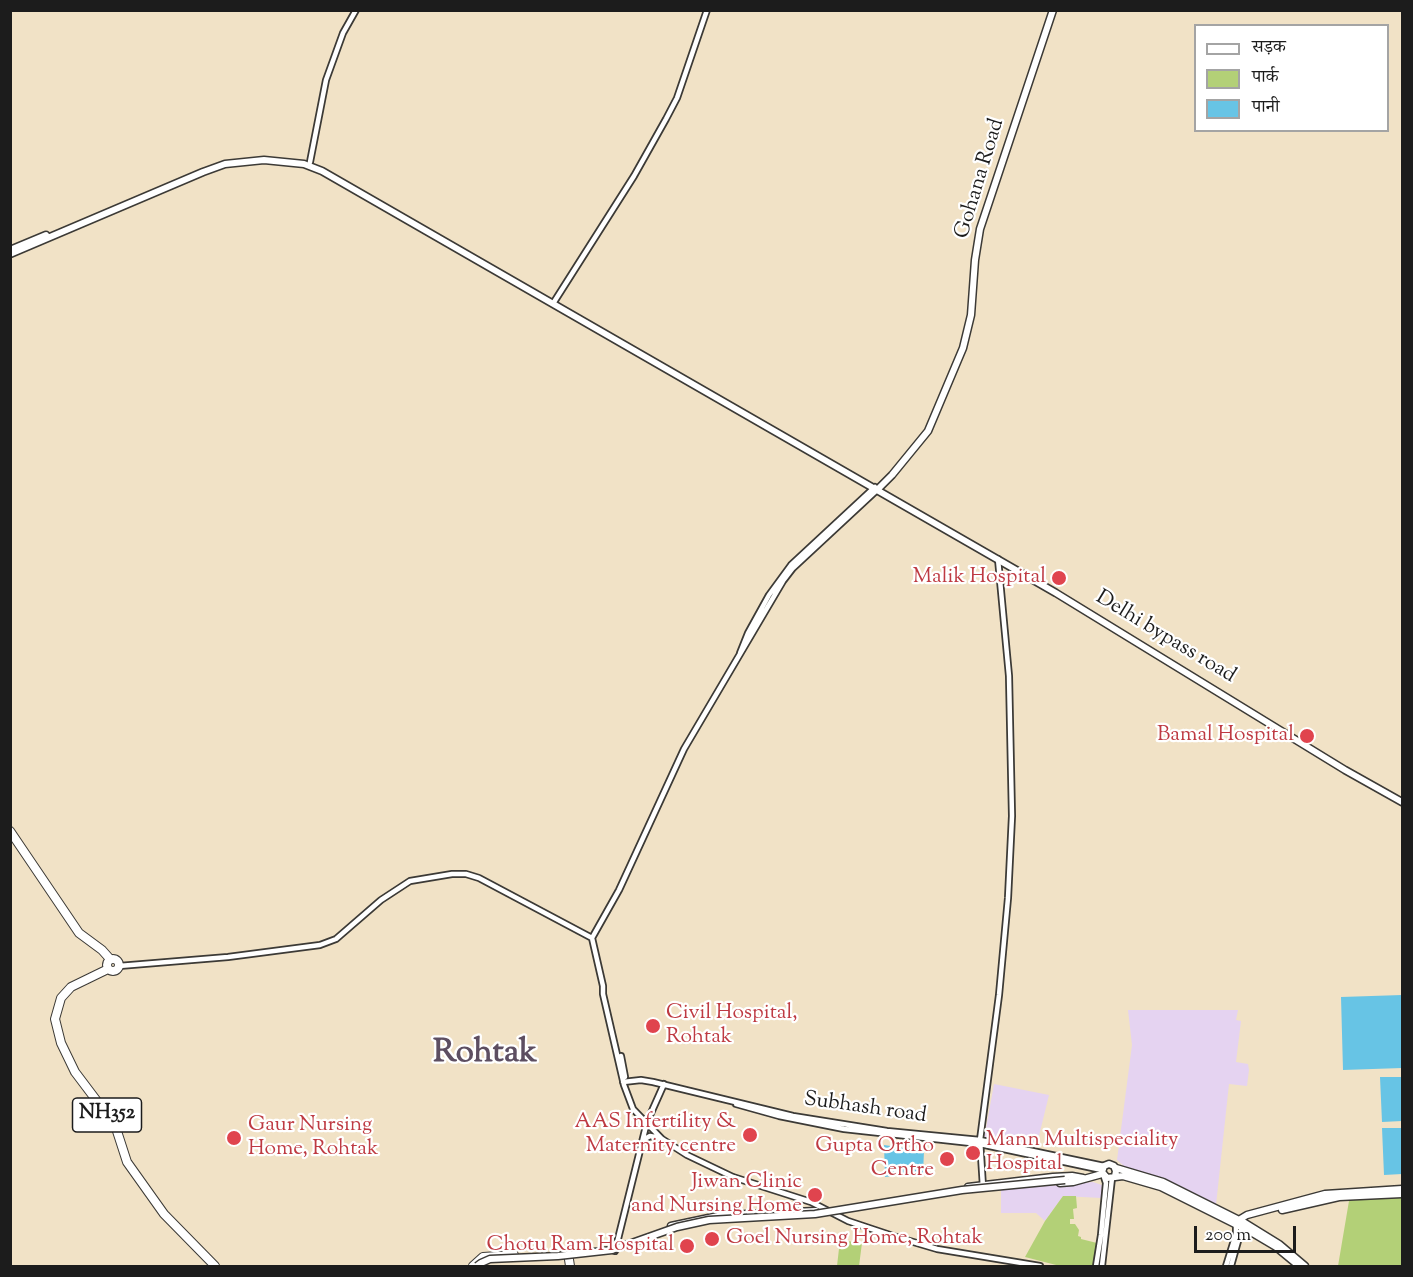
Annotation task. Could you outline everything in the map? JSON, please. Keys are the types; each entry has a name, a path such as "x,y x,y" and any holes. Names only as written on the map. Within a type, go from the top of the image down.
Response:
{"highway":[{"path":"10,831 79,933 110,959 117,960 119,966"},
{"path":"108,969 107,963 110,959"},
{"name":"NH352","path":"119,966 114,971 108,969 71,987 61,998 56,1019 61,1043 75,1072 115,1125 127,1162 164,1214 215,1266"},
{"path":"476,1266 488,1259 569,1255 570,1266"}],"main road":[{"name":"Gohana Road","path":"875,487 929,426 963,348 971,315 980,229 1053,10"},
{"path":"10,250 201,169 226,161 264,156 285,157 310,162 340,175 555,301"},
{"path":"10,254 213,169 245,161 286,161 304,164 337,178 555,301"},
{"name":"Delhi bypass road","path":"555,301 854,473 1079,607 1099,616 1345,770 1402,800"},
{"path":"569,1255 615,1248 706,1221 829,1212 983,1187 1073,1182 1103,1172 1109,1164 1163,1182 1279,1244 1305,1266"},
{"path":"1113,1177 1116,1168"},
{"path":"1103,1172 1113,1177 1122,1176 1161,1186 1240,1223 1276,1247 1299,1266"},
{"path":"476,1266 490,1259 558,1256 612,1250 678,1227 710,1220 823,1213 962,1190 1083,1179"},
{"path":"1240,1223 1257,1212 1325,1194 1402,1189"},
{"path":"1378,1192 1402,1194"}],"street":[{"path":"310,162 326,80 343,33 356,10"},
{"path":"555,301 634,176 677,98 707,10"},
{"path":"875,487 791,565 769,595 744,640 740,653 684,749 619,890 592,938 603,994 633,1109 662,1139 687,1155 733,1177 811,1202 848,1221 938,1249 1040,1266"},
{"path":"983,1187 980,1142 999,995 1012,816 1009,676 998,559"},
{"path":"119,966 228,957 320,945 336,939 381,900 410,881 452,874 466,874 479,878 592,938"},
{"name":"Subhash road","path":"625,1083 640,1080 868,1132 980,1142 1081,1163 1103,1172"},
{"path":"615,1248 647,1122 663,1086"},
{"path":"644,1140 650,1136 662,1139"},
{"path":"1096,1266 1106,1183 1103,1172"},
{"path":"1102,1266 1113,1177"},
{"path":"1228,1266 1240,1223"}],"shaded area":[{"path":"1128,1010 1238,1010 1236,1020 1241,1021 1236,1062 1248,1064 1249,1070 1247,1086 1229,1084 1216,1205 1162,1179 1125,1167 1117,1160 1132,1045"},
{"path":"994,1084 1049,1095 1036,1148 984,1139"},
{"path":"1093,1182 1102,1185 1101,1198 1063,1196 1045,1221 1036,1213 1001,1213 1001,1190"}],"green space":[{"path":"1402,1193 1402,1266 1338,1266 1350,1195"},
{"path":"1063,1196 1076,1196 1077,1208 1073,1209 1074,1219 1070,1219 1070,1224 1075,1224 1079,1230 1078,1236 1097,1243 1094,1266 1060,1266 1025,1257 1045,1221"},
{"path":"840,1240 862,1243 859,1266 837,1266"}],"water":[{"path":"1402,995 1402,1068 1343,1070 1341,997"},
{"path":"1380,1077 1402,1077 1402,1121 1382,1122"},
{"path":"1382,1128 1402,1128 1402,1174 1384,1175"},
{"path":"884,1145 924,1151 923,1173 885,1177"}],"place":[{"name":"Malik Hospital","path":"1059,578"},
{"name":"Bamal Hospital","path":"1307,736"},
{"name":"Civil Hospital, Rohtak","path":"653,1026"},
{"name":"AAS Infertility & Maternity centre","path":"750,1135"},
{"name":"Gaur Nursing Home, Rohtak","path":"234,1138"},
{"name":"Mann Multispeciality Hospital","path":"973,1153"},
{"name":"Gupta Ortho Centre","path":"947,1159"},
{"name":"Jiwan Clinic and Nursing Home","path":"815,1195"},
{"name":"Goel Nursing Home, Rohtak","path":"712,1239"},
{"name":"Chotu Ram Hospital","path":"687,1246"}],"district":[{"name":"Rohtak","path":"485,1055"}]}
